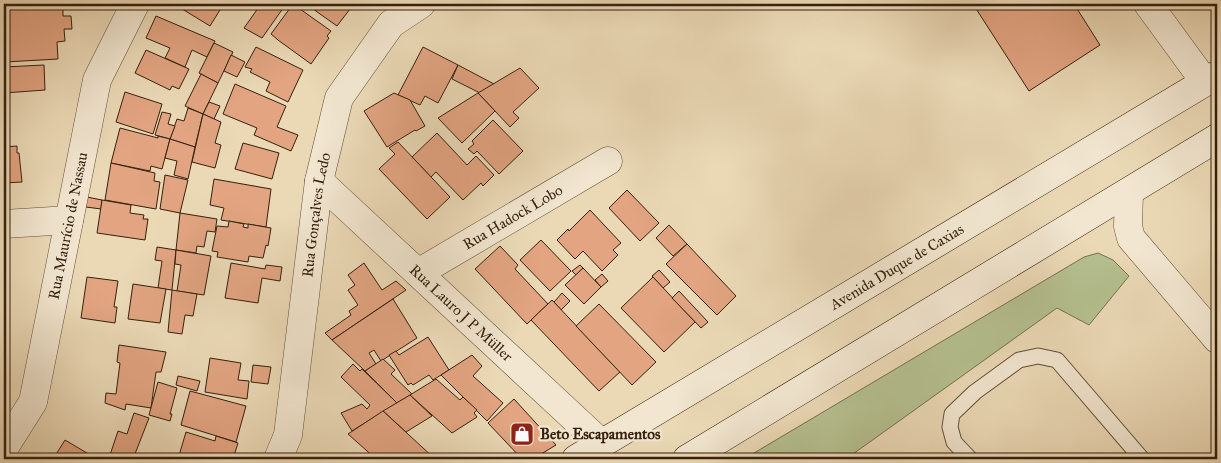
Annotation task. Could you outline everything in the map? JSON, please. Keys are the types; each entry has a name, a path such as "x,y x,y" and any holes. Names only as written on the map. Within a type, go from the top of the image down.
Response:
{"street":[{"name":"Rua Maurício de Nassau","path":"4,448 33,402 97,80 135,4"},
{"name":"Rua Gonçalves Ledo","path":"278,459 288,435 319,181 339,98 391,24 422,4"},
{"path":"1148,4 1211,78"},
{"name":"Avenida Duque de Caxias","path":"576,459 1211,78"},
{"path":"687,459 1217,138"},
{"name":"Rua Hadock Lobo","path":"418,273 608,161"},
{"name":"Rua Lauro J P Müller","path":"319,181 602,444"},
{"path":"1129,192 1128,226 1131,238 1217,339"},
{"path":"4,224 69,220"}],"lane":[{"path":"970,459 954,442 950,427 952,414 975,392 1019,360 1038,356 1057,360 1142,459"}],"green space":[{"path":"1098,253 1113,260 1129,276 1089,325 1057,308 846,459 744,459 1084,257"}],"building":[{"path":"4,4 63,4 63,16 71,16 72,29 64,29 65,41 57,42 58,59 5,62"},
{"path":"174,4 221,4 223,5 210,26"},
{"path":"261,4 286,4 262,38 244,28"},
{"path":"293,4 331,31 327,36 329,38 311,64 271,34"},
{"path":"306,4 343,4 350,9 337,26"},
{"path":"973,4 1074,4 1100,45 1029,91"},
{"path":"156,16 215,41 207,57 192,50 185,67 165,58 170,48 146,38"},
{"path":"214,43 233,52 218,83 199,73"},
{"path":"256,47 303,70 288,102 266,91 270,82 250,72 252,69 245,67"},
{"path":"423,47 458,65 438,103 425,96 420,105 398,95"},
{"path":"146,50 189,69 179,89 172,86 170,90 135,73"},
{"path":"231,55 245,62 237,77 224,71"},
{"path":"44,65 45,90 4,93 4,67"},
{"path":"458,65 494,84 480,93 452,79"},
{"path":"520,68 539,88 513,112 519,118 510,127 478,93"},
{"path":"201,74 218,83 203,114 185,106"},
{"path":"235,84 286,106 277,127 298,135 291,151 254,135 257,128 223,114"},
{"path":"125,92 162,104 153,134 116,122"},
{"path":"394,93 410,100 425,126 387,147 364,111"},
{"path":"478,93 495,111 462,143 438,118"},
{"path":"209,102 220,106 214,119 203,114"},
{"path":"188,108 203,114 195,147 170,139 177,119 184,121"},
{"path":"162,112 171,114 168,124 175,126 170,139 155,135"},
{"path":"203,114 221,122 215,143 221,145 215,168 192,162"},
{"path":"493,120 523,151 499,174 477,151 474,154 468,149 474,144 472,141"},
{"path":"120,128 158,138 158,136 170,139 162,169 151,166 150,171 111,163"},
{"path":"437,133 467,165 476,156 494,175 483,186 481,183 463,200 436,172 431,177 412,157"},
{"path":"170,139 195,147 188,179 174,175 177,161 165,158"},
{"path":"398,142 450,197 427,219 379,169 395,154 389,148"},
{"path":"243,143 279,153 272,179 235,169"},
{"path":"17,146 22,182 4,183 4,147"},
{"path":"111,163 155,173 154,181 160,182 156,209 105,200"},
{"path":"165,175 188,180 180,213 160,209"},
{"path":"214,179 271,189 266,227 221,220 224,208 210,205"},
{"path":"627,190 659,223 640,241 609,208"},
{"path":"87,197 102,200 101,209 86,207"},
{"path":"102,200 131,205 130,213 144,215 143,219 148,219 145,240 97,233"},
{"path":"590,210 621,243 613,250 618,255 602,271 583,251 575,259 557,240"},
{"path":"180,213 217,219 215,232 207,231 204,247 197,246 196,253 176,250"},
{"path":"229,221 244,224 243,227 248,228 248,224 271,228 268,246 266,245 263,258 249,256 248,262 217,257 218,252 212,251 217,226 228,227"},
{"path":"669,225 687,244 673,256 656,238"},
{"path":"541,240 571,271 550,291 520,260"},
{"path":"687,244 736,296 717,315 666,264"},
{"path":"500,246 518,265 515,269 548,304 527,324 475,269"},
{"path":"157,247 176,250 172,290 158,288 162,261 155,260"},
{"path":"176,250 211,256 204,295 177,291 181,265 175,264"},
{"path":"231,263 265,269 266,265 282,267 280,281 262,278 258,303 225,298"},
{"path":"364,263 382,290 396,281 406,290 332,340 325,333 351,315 349,311 358,305 348,290 355,285 348,275"},
{"path":"580,265 583,268 576,275 572,271"},
{"path":"583,268 601,287 584,304 565,285"},
{"path":"659,270 670,282 663,288 652,276"},
{"path":"602,274 608,281 601,287 595,280"},
{"path":"87,277 118,281 114,307 117,307 115,323 81,318"},
{"path":"653,277 695,322 664,352 621,308"},
{"path":"133,284 166,289 160,323 128,319"},
{"path":"172,290 197,294 193,316 185,315 182,334 168,332"},
{"path":"679,291 708,322 701,328 672,298"},
{"path":"562,293 570,301 561,310 554,302"},
{"path":"393,299 417,338 381,361 374,350 369,353 376,364 365,371 332,340"},
{"path":"552,300 620,372 599,391 531,320"},
{"path":"599,304 656,362 632,385 576,326"},
{"path":"428,337 449,370 433,380 429,375 413,385 411,383 408,385 389,355 396,351 399,355"},
{"path":"119,345 166,352 161,372 156,372 151,408 126,404 125,410 105,403 106,393 116,394 120,363 117,362"},
{"path":"472,355 482,366 473,376 503,403 487,421 441,375"},
{"path":"210,358 241,363 238,380 249,381 247,399 205,392"},
{"path":"383,359 395,370 391,374 412,394 397,403 365,371"},
{"path":"353,364 360,371 362,369 397,403 352,431 341,413 362,404 367,409 370,405 341,377"},
{"path":"253,365 271,367 268,384 251,382"},
{"path":"178,376 200,381 197,391 176,385"},
{"path":"436,379 460,400 463,397 477,410 474,413 477,417 452,433 410,395"},
{"path":"158,382 177,388 170,421 149,415"},
{"path":"190,391 246,406 236,442 181,425"},
{"path":"410,395 432,416 406,432 383,411"},
{"name":"Beto Escapamentos","path":"514,399 556,445 533,459 522,459 488,423"},
{"path":"383,411 435,459 376,459 348,434"},
{"path":"134,413 149,418 133,459 120,459 110,455 118,431 127,434"},
{"path":"186,432 215,441 216,436 238,443 233,459 178,459"},
{"path":"65,440 97,459 53,459"}],"place":[{"name":"Beto Escapamentos","path":"522,434"}]}
